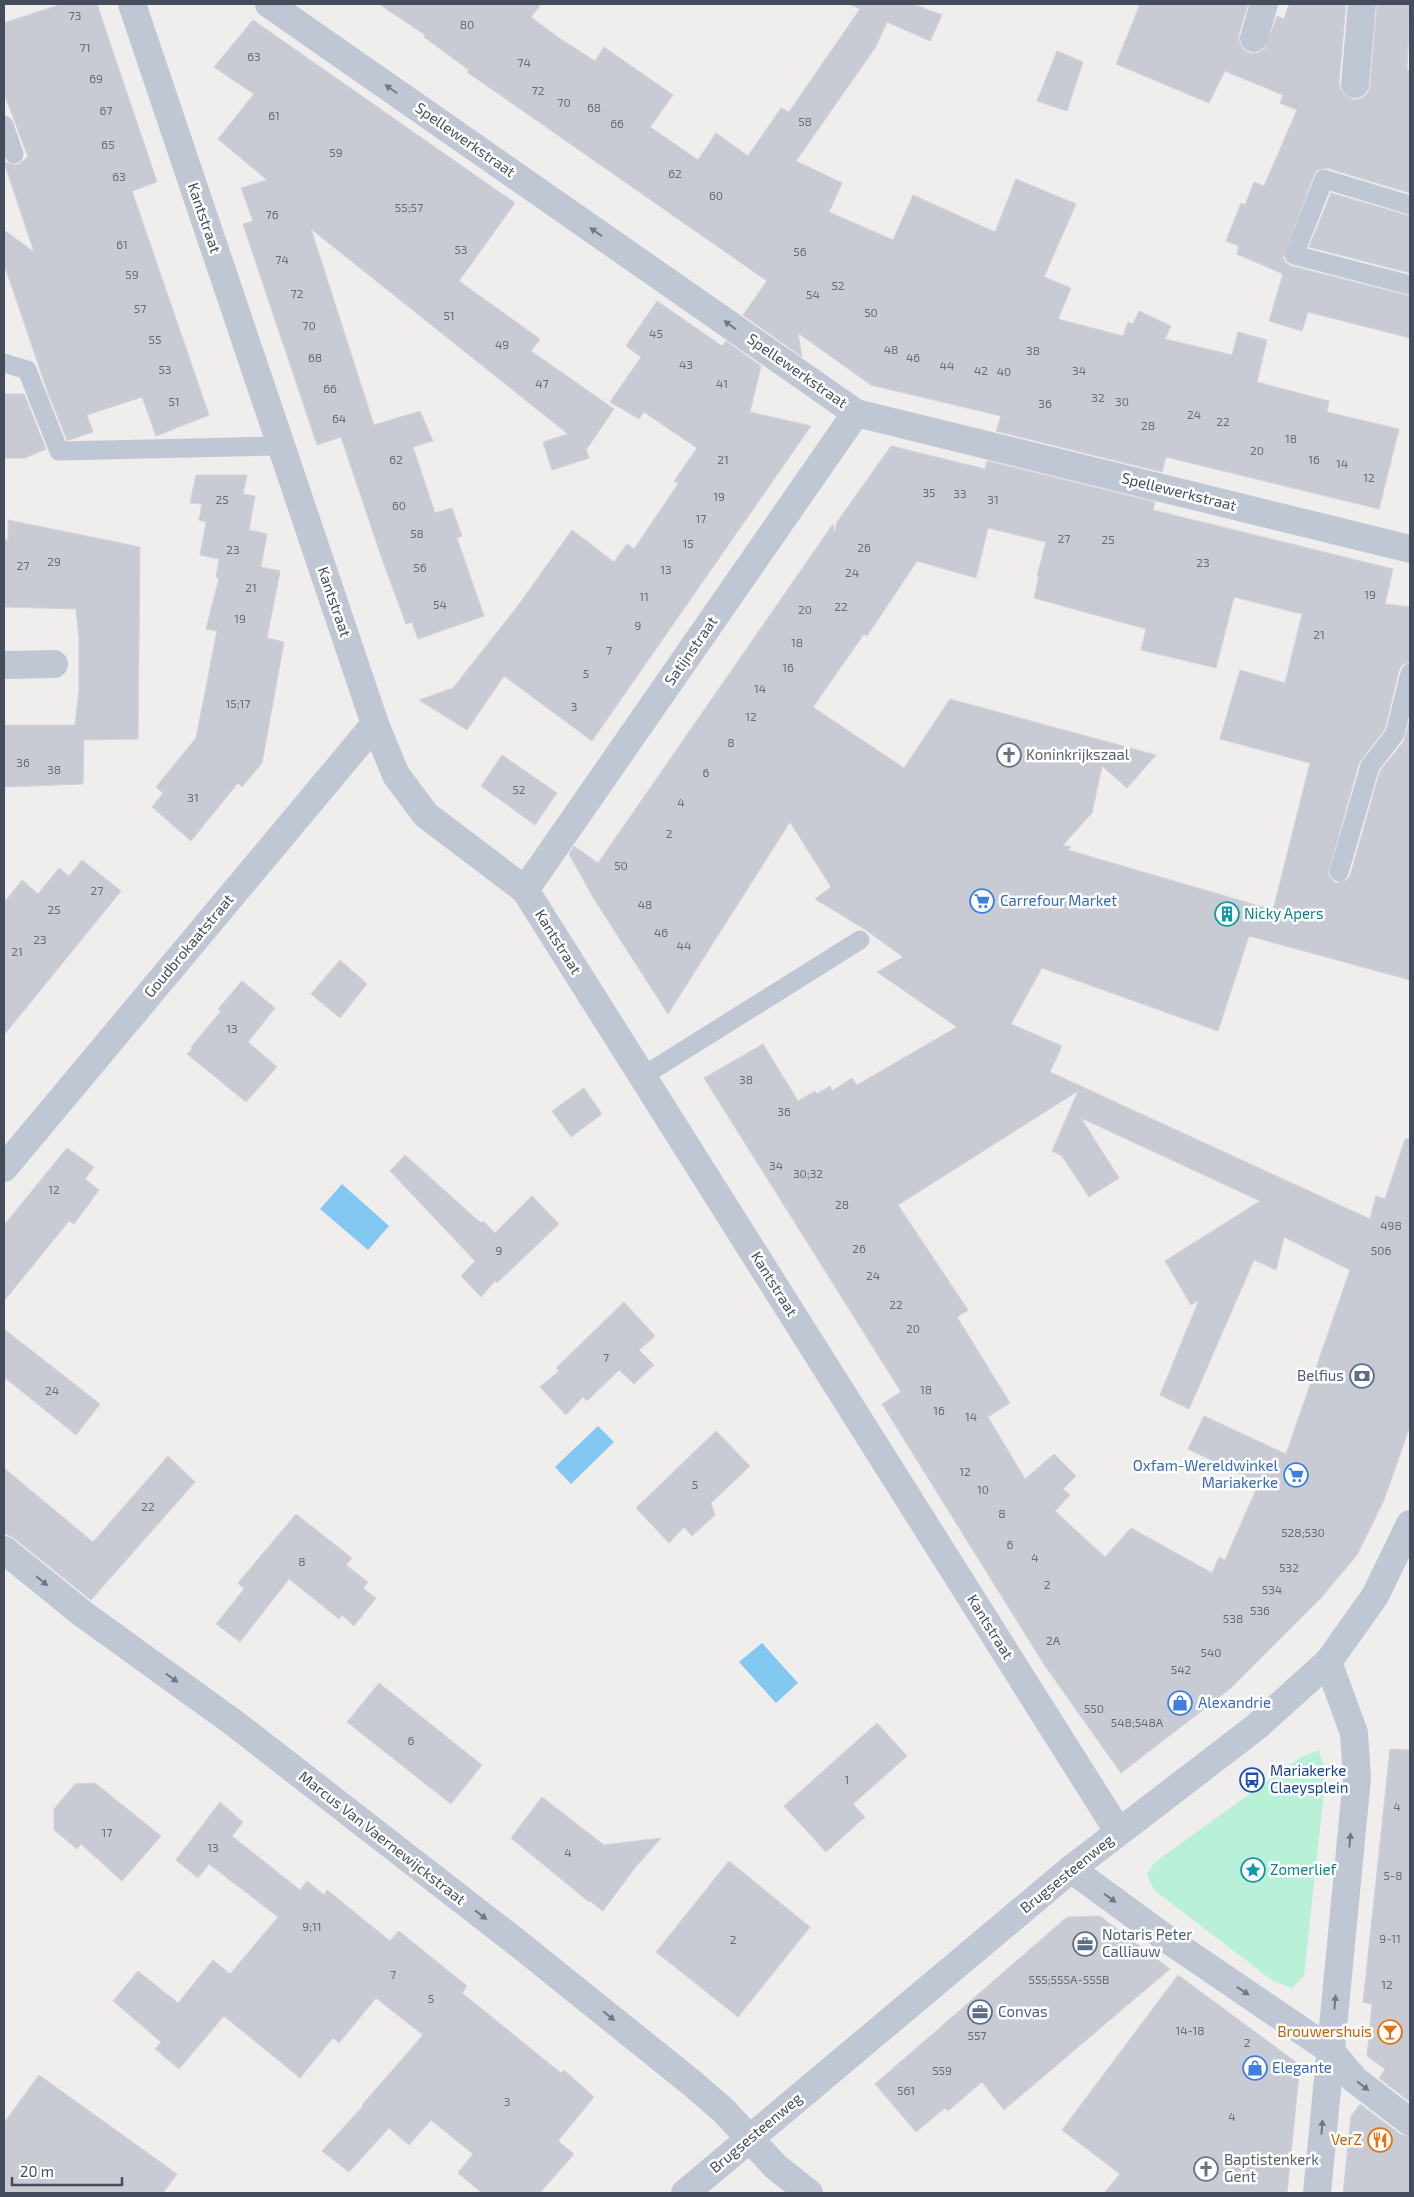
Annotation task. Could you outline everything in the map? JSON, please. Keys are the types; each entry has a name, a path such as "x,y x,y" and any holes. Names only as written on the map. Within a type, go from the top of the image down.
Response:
{"street":[{"name":"Kantstraat","path":"132,4 375,724 396,775 426,815 525,890 1118,1832"},
{"name":"Spellewerkstraat","path":"269,4 856,413 1410,549"},
{"path":"1254,38 1264,4"},
{"path":"1355,84 1362,4"},
{"name":"Satijnstraat","path":"525,890 856,413"},
{"path":"4,665 54,664"},
{"name":"Goudbrokaatstraat","path":"4,1168 375,724"},
{"name":"Brugsesteenweg","path":"685,2193 1071,1869 1256,1727 1328,1662 1375,1596 1410,1524"},
{"name":"Marcus Van Vaernewijckstraat","path":"4,1550 82,1614 234,1723 528,1951 693,2084 724,2111 776,2167 809,2193"},
{"path":"1317,2193 1357,1778 1354,1732 1328,1662"},
{"path":"1071,1869 1164,1937 1330,2050 1354,2079 1410,2122"}],"lane":[{"path":"4,125 14,154"},
{"path":"1410,205 1324,179 1294,255 1410,285"},
{"path":"4,363 27,370 59,450 281,446"},
{"path":"1339,872 1370,766 1395,734 1410,673"},
{"path":"643,1076 860,940"}],"green space":[{"path":"1319,1750 1326,1774 1304,1976 1292,1988 1273,1981 1154,1890 1147,1874 1155,1862 1301,1757"}],"water":[{"path":"342,1184 389,1226 368,1250 320,1209"},
{"path":"598,1426 614,1442 571,1484 555,1467"},
{"path":"762,1643 798,1683 776,1703 739,1662"}],"building":[{"path":"62,4 97,4 157,182 132,191 209,415 156,436 142,397 87,415 93,432 67,440 48,393 4,264 4,230 34,252 4,162 17,165 28,157 4,93 4,23"},
{"path":"379,4 541,4 531,17 559,38 595,61 604,47 673,95 650,127 698,160 716,133 748,156 781,108 789,112 860,9 848,4 913,4 942,15 930,41 887,22 875,48 796,161 842,183 829,212 893,240 913,195 995,232 1016,179 1076,204 1044,277 1071,288 1058,319 1123,336 1128,322 1133,324 1139,311 1171,326 1165,339 1232,355 1238,332 1267,340 1257,382 1329,401 1327,412 1399,429 1379,509 1166,457 1162,472 996,431 1001,416 871,385 798,333 802,357 743,315 767,281 467,72 469,70 424,37 425,35"},
{"path":"1140,4 1248,4 1239,34 1239,41 1243,49 1249,53 1257,53 1265,49 1277,16 1284,19 1289,4 1346,4 1339,83 1341,90 1346,96 1354,100 1362,98 1368,93 1370,86 1377,4 1410,4 1407,70 1410,71 1410,193 1327,168 1317,170 1283,257 1285,262 1291,266 1410,296 1410,338 1308,312 1302,331 1269,321 1283,274 1237,254 1239,246 1226,241 1241,203 1245,205 1254,182 1264,186 1297,110 1280,103 1283,95 1225,71 1209,103 1116,64"},
{"path":"253,20 515,203 459,281 540,339 531,351 614,409 586,450 589,458 552,470 543,442 568,434 311,229 374,425 420,411 433,441 413,447 435,513 452,508 462,536 457,538 484,616 418,639 412,622 406,624 341,437 317,445 243,224 253,221 241,188 267,180 218,139 254,94 214,67"},
{"path":"1057,51 1083,62 1067,111 1037,101"},
{"path":"1331,193 1410,216 1410,273 1309,247"},
{"path":"657,301 722,346 726,341 761,366 750,412 811,426 592,741 504,676 467,730 419,700 453,688 517,607 572,530 614,562 627,544 634,549 678,484 674,481 697,448 644,412 639,419 610,402 641,357 626,346"},
{"path":"4,394 24,394 46,449 25,458 4,458"},
{"path":"891,446 985,469 987,461 1155,502 1153,510 1393,569 1385,604 1410,607 1410,662 1402,665 1399,670 1385,729 1359,763 1328,874 1336,883 1346,880 1350,876 1380,771 1404,741 1410,719 1410,980 1249,936 1218,1031 1042,968 1011,1024 1062,1046 1050,1072 1370,1219 1376,1196 1385,1199 1405,1139 1410,1139 1410,1426 1384,1500 1357,1555 1321,1598 1230,1689 1121,1773 1045,1666 882,1404 901,1392 704,1078 763,1044 798,1101 815,1091 817,1094 830,1086 832,1091 852,1078 857,1085 957,1027 877,972 903,957 866,930 815,899 831,887 790,822 668,1014 594,899 569,854 574,846 598,863 833,524 834,534 837,522","holes":["988,528 1046,542 1037,576 1039,576 1034,598 1146,629 1141,650 1216,668 1234,597 1302,614 1285,683 1240,670 1220,739 1310,763 1273,910 1068,850 1071,847 1063,845 1092,813 1102,766 1127,788 1156,755 950,699 904,768 813,707 864,634 867,636 917,561 976,578","1078,1091 1052,1151 1062,1156 1089,1197 1119,1178 1081,1118 1260,1201 1165,1261 1191,1305 1199,1300 1160,1395 1189,1409 1254,1260 1276,1270 1284,1237 1350,1270 1286,1454 1204,1416 1188,1449 1259,1483 1225,1560 1219,1557 1212,1573 1131,1528 1105,1557 1055,1511 1070,1495 1063,1489 1076,1476 1054,1454 1025,1479 988,1417 1010,1403 957,1317 968,1310 898,1205"]},
{"path":"196,475 247,475 243,494 255,496 249,530 267,534 261,567 280,571 267,638 284,642 262,763 242,787 238,783 191,841 152,807 163,793 156,787 196,738 217,631 206,629 219,578 216,577 219,559 200,555 206,522 199,520 202,504 190,503"},
{"path":"8,520 140,547 138,739 84,740 83,784 4,787 4,725 75,725 79,690 79,639 76,609 4,607 4,540 8,540"},
{"path":"502,755 557,793 535,825 481,786"},
{"path":"82,860 121,891 4,1035 4,903 22,880 38,894 59,868 69,876"},
{"path":"340,960 367,984 340,1018 311,994"},
{"path":"242,981 275,1008 248,1042 277,1067 246,1102 187,1054 221,1011 218,1009"},
{"path":"584,1088 602,1114 571,1137 552,1111"},
{"path":"67,1148 94,1167 85,1179 99,1190 74,1224 69,1221 4,1301 4,1225"},
{"path":"405,1155 481,1223 483,1221 495,1233 532,1196 559,1224 497,1283 495,1281 481,1297 461,1276 475,1261 390,1171"},
{"path":"624,1302 655,1336 639,1350 654,1365 634,1384 619,1370 587,1401 583,1397 566,1415 540,1387 559,1371 556,1368"},
{"path":"4,1329 100,1404 76,1435 4,1377"},
{"path":"716,1431 750,1466 711,1503 715,1515 692,1536 684,1527 669,1543 636,1508"},
{"path":"168,1456 195,1482 91,1600 14,1538 4,1533 4,1468 93,1542"},
{"path":"296,1514 352,1558 346,1565 368,1582 363,1588 376,1598 354,1626 342,1615 339,1619 289,1579 240,1642 216,1624 244,1589 238,1583"},
{"path":"379,1683 482,1765 451,1804 347,1722"},
{"path":"877,1723 907,1756 853,1804 865,1817 826,1852 784,1806"},
{"path":"1390,1749 1410,1750 1410,2102 1379,2078 1385,2069 1367,2056 1372,2004 1363,2002"},
{"path":"95,1783 161,1836 122,1881 81,1844 77,1849 54,1830 54,1809 75,1784"},
{"path":"542,1797 604,1845 661,1838 634,1869 603,1911 589,1902 511,1838"},
{"path":"220,1802 243,1822 232,1836 300,1890 307,1881 324,1895 327,1890 390,1941 399,1931 467,1986 462,1993 561,2073 564,2070 594,2097 558,2141 574,2154 540,2193 482,2193 458,2173 473,2154 431,2120 409,2145 389,2128 349,2172 322,2151 423,2035 376,1998 339,2043 333,2038 300,2078 224,2016 179,2069 155,2049 161,2042 113,2001 138,1971 178,2003 213,1960 230,1974 278,1917 209,1864 198,1878 176,1860"},
{"path":"729,1861 810,1927 738,2017 656,1952"},
{"path":"1100,1916 1170,1969 1004,2110 982,2082 948,2111 945,2108 916,2132 875,2084 1067,1917"},
{"path":"1178,1975 1300,2065 1287,2193 1104,2193 1120,2174 1062,2130"},
{"path":"39,2075 177,2174 163,2193 4,2193 4,2123"},
{"path":"1360,2104 1400,2134 1410,2137 1410,2193 1343,2193 1351,2116"}],"place":[{"name":"Koninkrijkszaal","path":"1009,755"},
{"name":"Carrefour Market","path":"982,901"},
{"name":"Nicky Apers","path":"1227,914"},
{"name":"Belfius","path":"1362,1376"},
{"name":"Oxfam-Wereldwinkel Mariakerke","path":"1296,1475"},
{"name":"Alexandrie","path":"1180,1703"},
{"name":"Mariakerke Claeysplein","path":"1252,1780"},
{"name":"Zomerlief","path":"1253,1870"},
{"name":"Notaris Peter Calliauw","path":"1085,1944"},
{"name":"Convas","path":"980,2012"},
{"name":"Brouwershuis","path":"1390,2032"},
{"name":"Elegante","path":"1255,2068"},
{"name":"VerZ","path":"1380,2140"},
{"name":"Baptistenkerk Gent","path":"1206,2169"}]}
